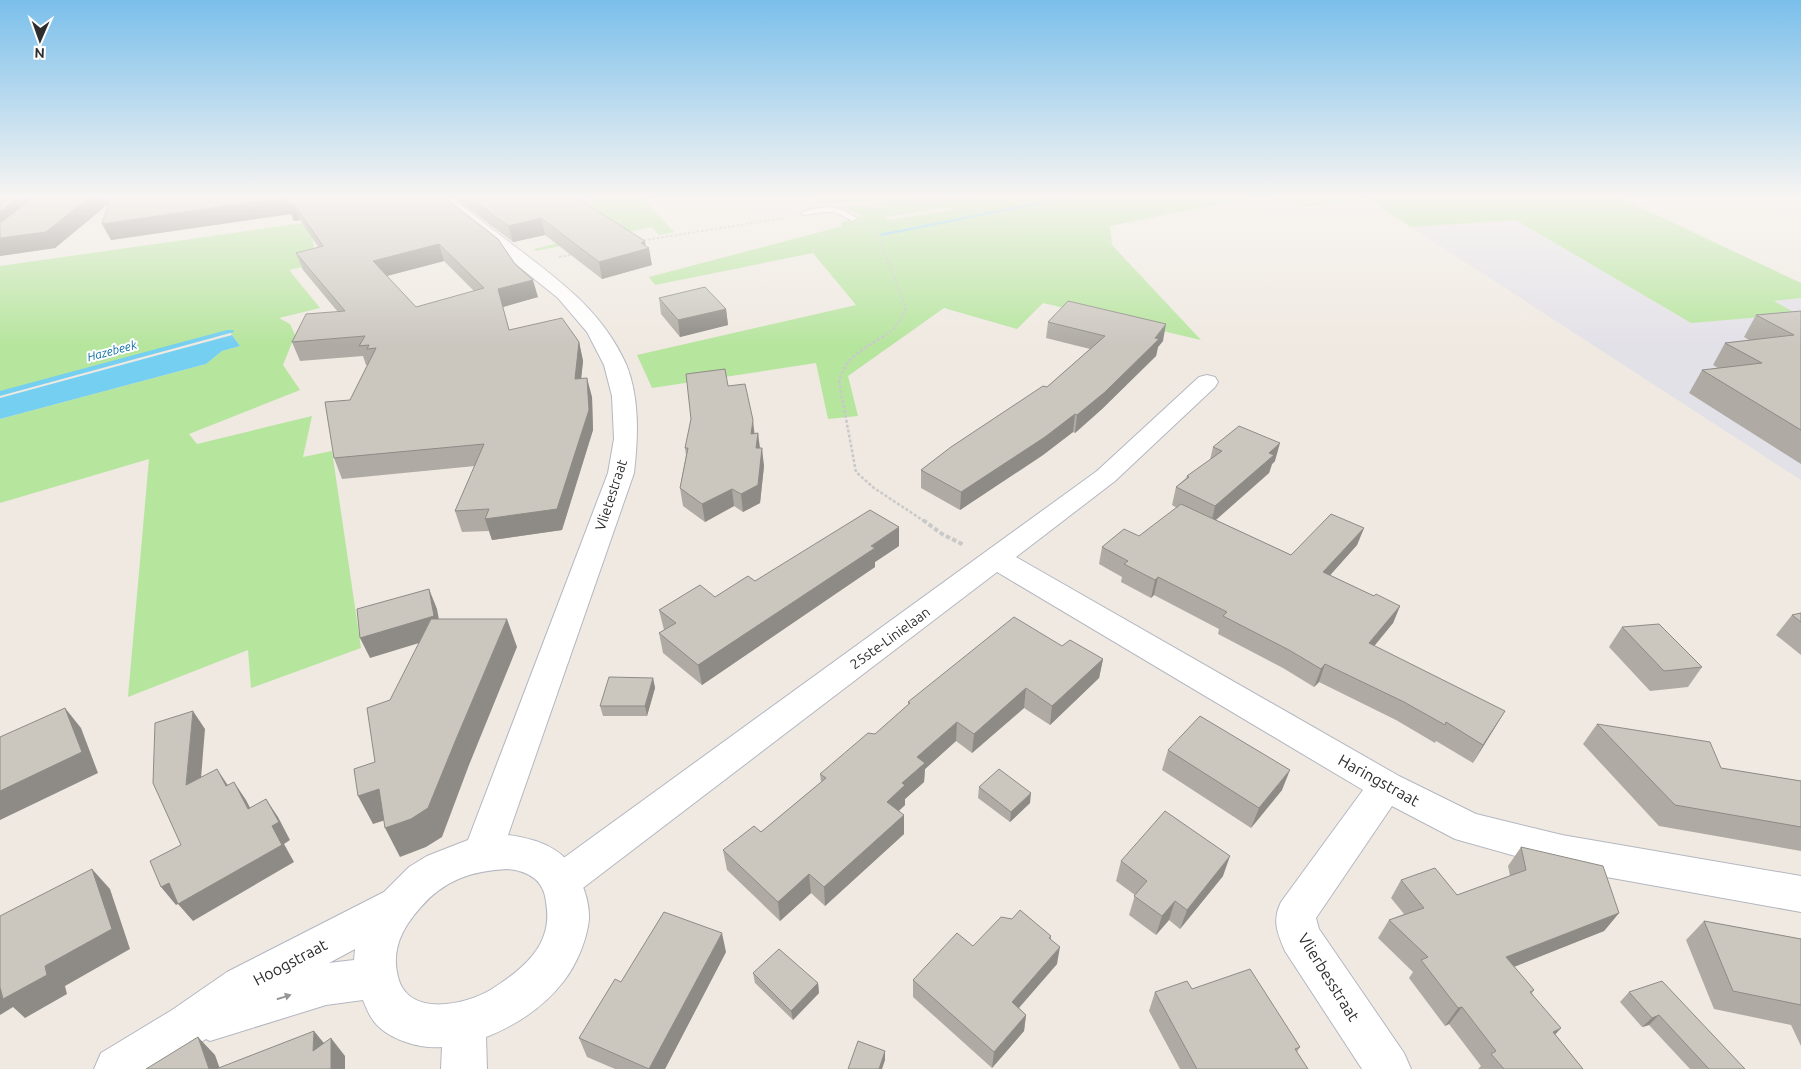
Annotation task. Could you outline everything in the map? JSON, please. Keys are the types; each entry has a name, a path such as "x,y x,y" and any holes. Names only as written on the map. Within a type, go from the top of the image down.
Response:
{"street":[{"name":"Vlietestraat","path":"482,854 621,473 626,438 623,396 615,365 596,330 565,294 504,246"},
{"name":"25ste-Linielaan","path":"561,882 1106,476 1207,382"},
{"name":"Haringstraat","path":"997,559 1386,786 1468,828 1562,852 1801,894"},
{"name":"Vlierbesstraat","path":"1386,786 1295,915 1300,937 1388,1069"},
{"path":"507,852 530,856 548,866 561,882 569,905 566,933 553,962 530,989 499,1011 464,1023 431,1026 403,1018 384,1000 375,978 376,949 383,927 397,905 415,886 436,871 459,860 482,854 507,852"},
{"name":"Hoogstraat","path":"117,1069 188,1026 242,988 397,905"},
{"name":"Hoogstraat","path":"188,1026 326,984 375,978"},
{"path":"464,1023 464,1069"}],"path":[{"path":"882,246 906,308 905,317 896,327 847,361 840,372 839,381 856,472 864,482 909,510 944,537 997,559"},
{"path":"527,264 579,253"}],"shaded area":[{"path":"1440,246 1560,246 1691,323 1795,314 1773,301 1801,298 1801,480"}],"green space":[{"path":"142,246 313,246 316,264 289,270 320,308 279,318 290,324 295,335 283,365 300,390 189,434 197,444 312,416 303,457 332,451 361,648 251,688 248,650 128,697 149,459 0,503 0,419 206,364 222,351 240,346 230,332 0,394 0,266"},
{"path":"547,246 561,246 536,251 534,249"},
{"path":"767,246 1113,246 1201,340 1043,303 1017,329 944,308 848,376 858,416 828,419 816,363 652,388 637,355 856,305 813,253 655,285 649,277"},
{"path":"1560,246 1722,246 1801,283 1801,298 1774,301 1797,314 1691,323"}],"water":[{"path":"232,335 240,346 222,351 206,364 0,419 0,398"}],"building":[{"path":"323,246 432,246 373,261 416,307 484,288 441,246 503,246 515,264 533,280 498,289 509,330 562,318 579,342 575,379 587,378 589,410 557,509 485,519 489,509 455,511 484,444 334,458 325,402 350,400 376,348 367,349 369,345 359,346 365,336 292,342 306,314 345,311 296,253"},
{"path":"578,246 646,246 649,248 599,262"},
{"path":"705,287 726,309 678,320 659,298"},
{"path":"1068,301 1166,324 1155,338 1159,339 1105,392 1077,415 1075,414 1045,437 961,492 921,470 951,447 1043,386 1047,387 1105,336 1048,322"},
{"path":"1801,311 1801,430 1702,370 1762,363 1725,343 1794,335 1756,315"},
{"path":"725,369 728,386 745,384 753,420 751,434 758,433 756,448 762,448 758,485 741,494 732,489 702,504 680,488 688,448 685,448 691,419 686,374"},
{"path":"1239,426 1280,443 1269,453 1274,455 1215,506 1176,487 1189,477 1187,476 1222,451 1213,447"},
{"path":"1181,504 1291,555 1331,514 1364,528 1323,572 1400,606 1369,643 1505,711 1483,745 1446,722 1445,725 1404,702 1325,664 1321,669 1223,616 1227,612 1158,577 1155,580 1124,564 1128,561 1102,547 1124,529 1139,536"},
{"path":"870,510 899,527 871,546 875,548 698,665 659,633 676,623 659,610 700,585 715,597 748,576 755,581"},
{"path":"429,589 434,616 360,638 357,609"},
{"path":"1801,613 1801,622 1792,615"},
{"path":"1014,617 1062,646 1070,640 1103,659 1052,706 1026,688 974,734 957,722 917,757 925,763 902,783 905,785 887,802 904,815 824,887 809,874 778,902 723,850 754,826 761,832 826,778 820,774 868,733 875,734 910,703 908,702"},
{"path":"431,619 507,619 428,808 411,819 385,828 379,789 358,796 354,769 375,762 367,708 390,700"},
{"path":"1659,624 1702,667 1664,671 1622,627"},
{"path":"609,677 653,678 645,706 600,706"},
{"path":"65,708 82,752 0,791 0,737"},
{"path":"193,711 186,785 217,769 226,786 234,782 248,809 266,799 279,822 272,826 282,845 178,904 169,883 161,887 150,861 181,845 153,783 155,723"},
{"path":"1200,716 1290,770 1259,808 1168,750"},
{"path":"1597,724 1710,742 1721,768 1801,781 1801,827 1675,805"},
{"path":"999,769 1031,793 1011,812 979,787"},
{"path":"1165,811 1230,856 1187,910 1175,901 1162,916 1134,896 1147,881 1121,861"},
{"path":"1521,847 1603,866 1619,913 1506,957 1534,990 1530,992 1561,1028 1553,1032 1583,1069 1504,1069 1491,1054 1496,1051 1462,1007 1458,1008 1421,960 1428,957 1389,920 1424,908 1401,880 1435,868 1457,895 1526,870"},
{"path":"92,869 112,929 45,966 47,975 3,999 0,987 0,916"},
{"path":"1020,910 1051,936 1049,938 1060,947 1012,1002 1026,1015 994,1052 913,980 957,933 973,946 1001,917 1012,919"},
{"path":"664,912 722,933 649,1069 579,1038 615,979 621,982"},
{"path":"1704,921 1801,939 1801,1005 1733,991"},
{"path":"779,949 818,983 791,1011 753,973"},
{"path":"1250,969 1300,1047 1295,1049 1308,1069 1197,1069 1155,992 1187,981 1192,989"},
{"path":"1662,981 1745,1069 1709,1069 1659,1015 1652,1018 1629,992"},
{"path":"314,1031 313,1051 331,1038 331,1069 216,1069"},
{"path":"198,1037 209,1069 146,1069"},
{"path":"858,1041 885,1051 879,1069 848,1069"}],"waterway":[{"name":"Hazebeek","path":"0,394 230,332"}]}
